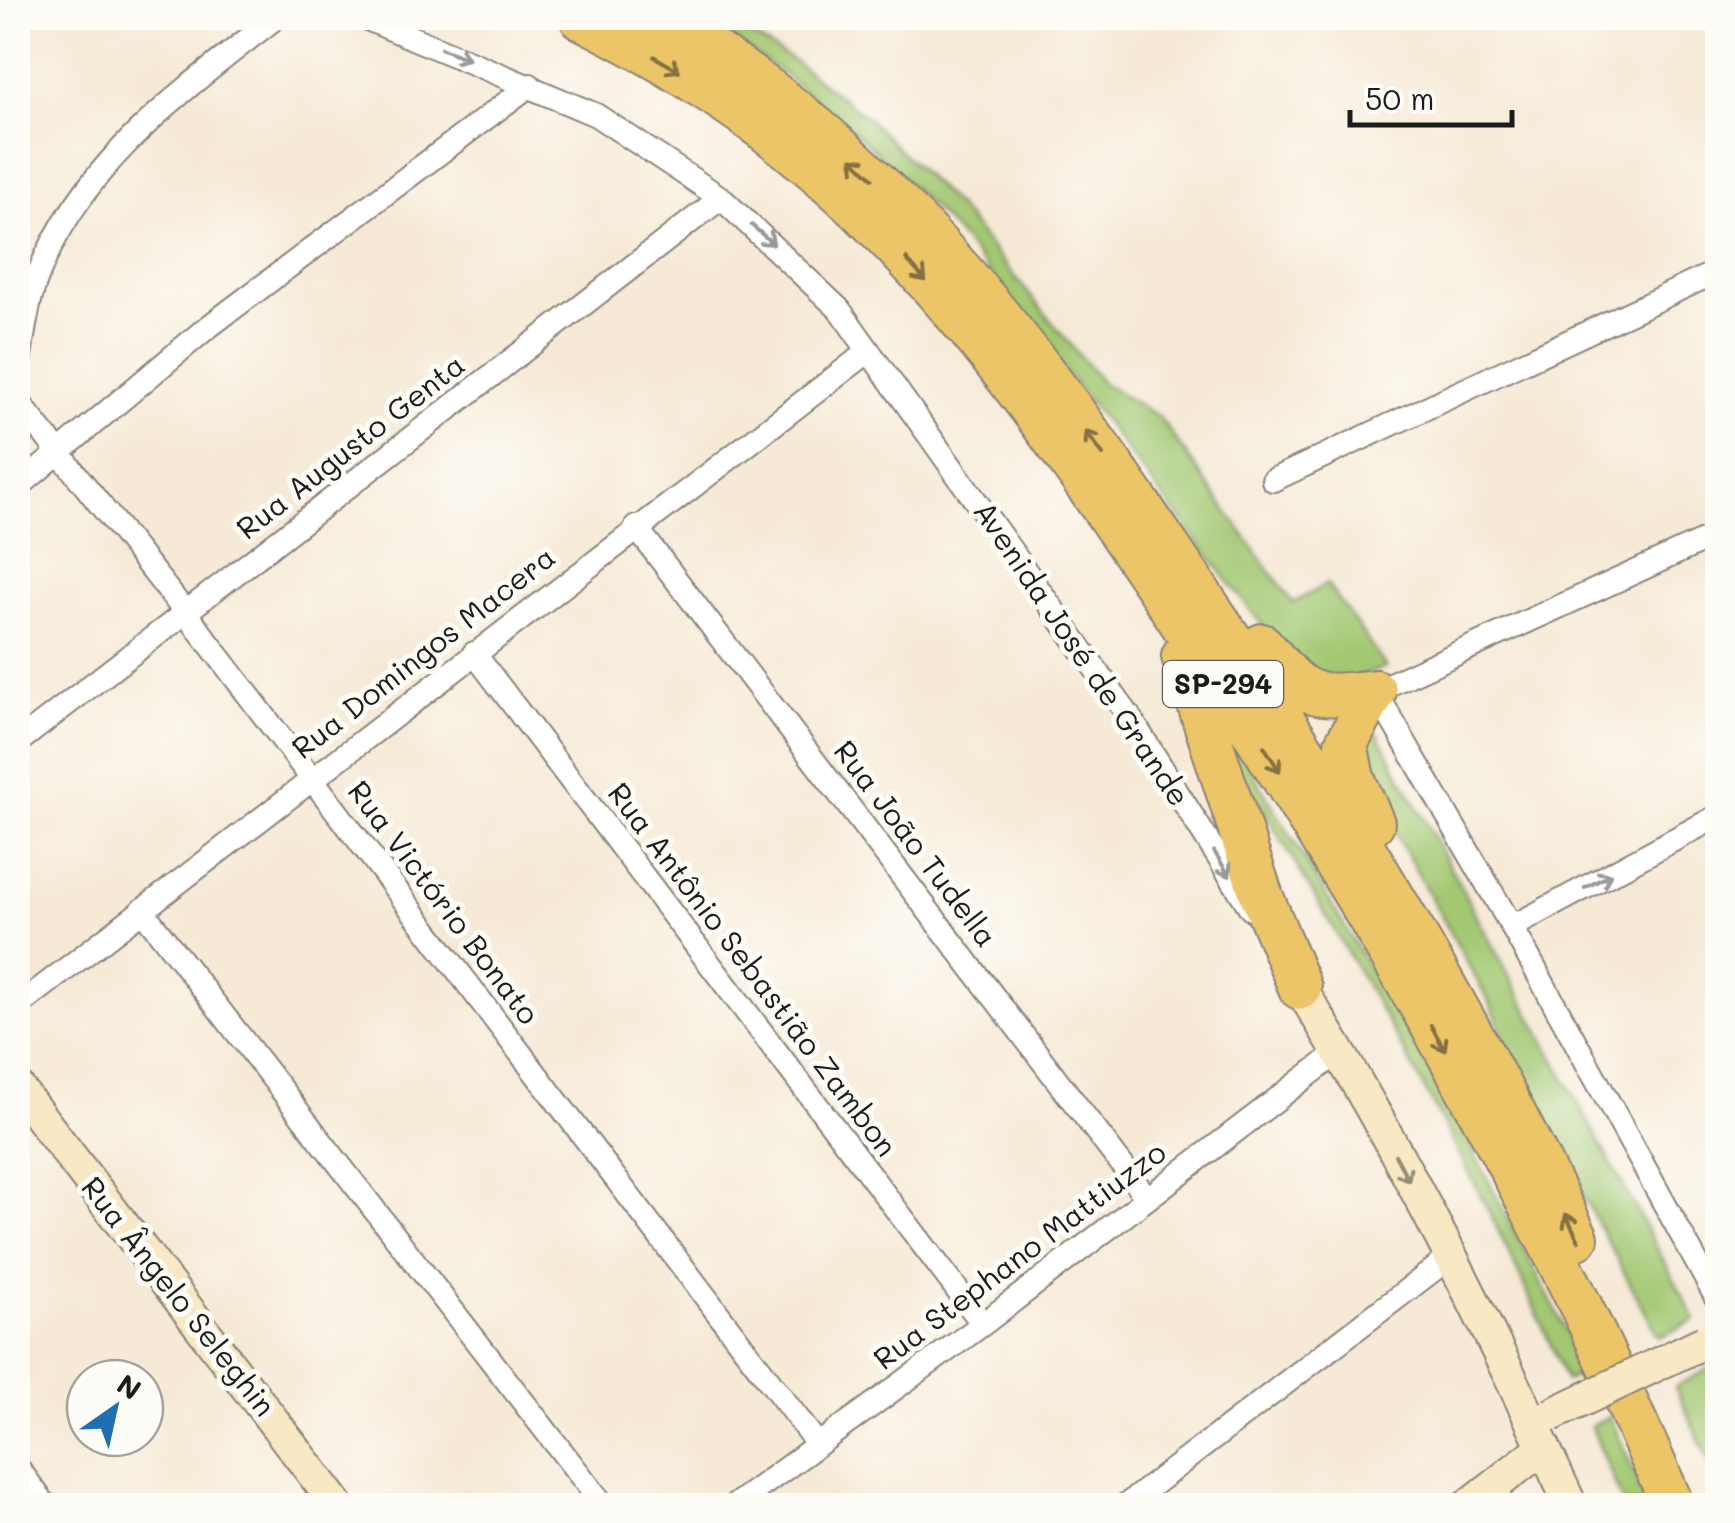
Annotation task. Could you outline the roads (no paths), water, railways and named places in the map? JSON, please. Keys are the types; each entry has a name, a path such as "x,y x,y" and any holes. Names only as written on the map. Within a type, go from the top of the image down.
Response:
{"highway":[{"name":"SP-294","path":"581,18 720,96 860,210 1123,508 1270,698 1453,995 1561,1205 1704,1506"},
{"name":"SP-294","path":"657,18 788,104 902,206 1013,335 1123,508 1398,968 1534,1215 1673,1506"},
{"path":"1123,508 1296,684 1324,697 1375,691"},
{"path":"1123,508 1196,685 1262,898 1300,988"},
{"path":"1375,691 1351,729 1346,757 1365,808 1441,951 1453,995"}],"main road":[{"name":"Avenida José de Grande","path":"1300,988 1340,1051 1543,1429 1571,1506"},
{"name":"Rua Ângelo Seleghin","path":"18,1088 338,1506"},
{"path":"1468,1506 1543,1429 1713,1336"}],"street":[{"path":"18,367 34,284 62,228 97,176 134,133 275,18"},
{"name":"Avenida José de Grande","path":"364,18 530,84 596,115 721,198 839,308 1131,718 1300,988"},
{"path":"18,488 203,331 530,84"},
{"name":"Rua Augusto Genta","path":"18,742 721,198"},
{"path":"1273,480 1718,272"},
{"name":"Rua Domingos Macera","path":"18,1006 636,527 870,351"},
{"name":"Rua Victório Bonato","path":"18,401 186,613 818,1445"},
{"name":"Rua João Tudella","path":"636,527 1147,1198"},
{"path":"1718,534 1375,691 1512,927 1718,1301"},
{"name":"Rua Antônio Sebastião Zambon","path":"474,653 982,1324"},
{"path":"1512,927 1718,816"},
{"path":"142,910 604,1506"},
{"name":"Rua Stephano Mattiuzzo","path":"734,1506 767,1496 818,1445 1340,1051"},
{"path":"1125,1506 1449,1258"},
{"path":"18,1468 46,1506"}]}
